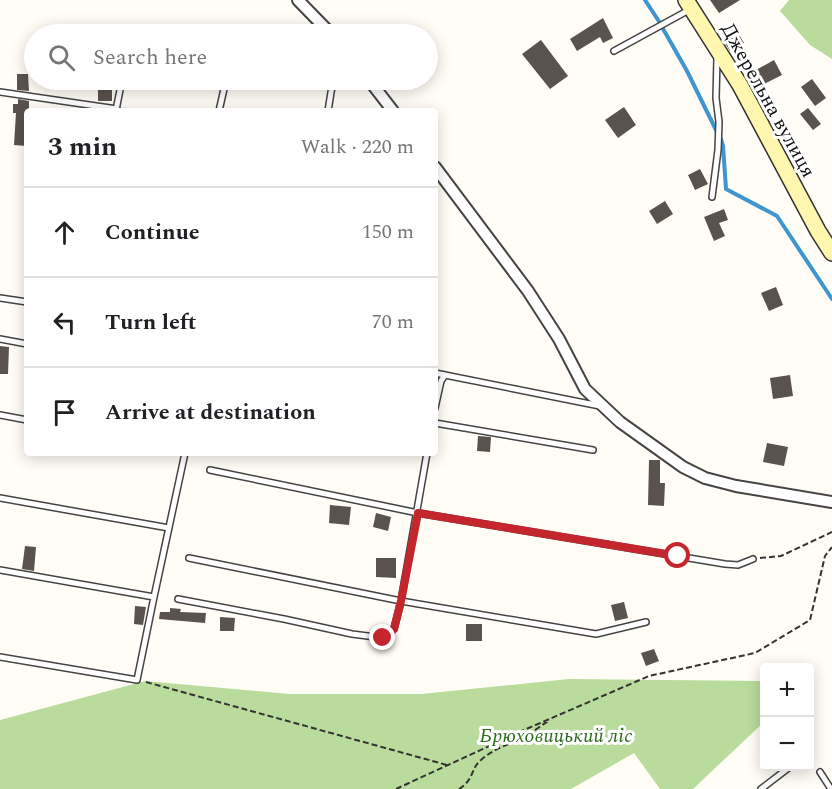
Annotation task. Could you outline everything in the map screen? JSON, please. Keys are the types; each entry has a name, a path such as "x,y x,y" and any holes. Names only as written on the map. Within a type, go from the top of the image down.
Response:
{"street":[{"path":"298,0 321,24"},
{"name":"Джерельна вулиця","path":"689,4 740,85 832,253"},
{"path":"377,90 391,108"},
{"path":"438,171 528,291 559,339 585,389 620,422 683,467 705,478 736,486 832,502"}],"lane":[{"path":"614,51 689,4"},
{"path":"712,197 719,122 716,98 718,50"},
{"path":"117,108 120,90"},
{"path":"220,108 224,90"},
{"path":"328,108 331,90"},
{"path":"0,92 104,108"},
{"path":"0,298 24,302"},
{"path":"0,339 24,343"},
{"path":"438,374 602,406"},
{"path":"438,394 445,375"},
{"path":"0,415 24,419"},
{"path":"438,424 594,450"},
{"path":"0,657 137,680 184,456"},
{"path":"178,599 352,634 383,638 394,629 401,601 427,456"},
{"path":"210,470 418,513 725,564 738,566 753,559"},
{"path":"0,498 169,528"},
{"path":"189,558 401,601 596,634 646,622"},
{"path":"0,570 154,597"},
{"path":"761,789 784,771"},
{"path":"820,771 831,789"}],"path":[{"path":"753,559 781,556 832,531"},
{"path":"396,789 557,715 649,676 755,653 810,620 825,556 832,547"},
{"path":"137,680 447,765"},
{"path":"459,789 472,778 476,765 482,758 526,735 557,715"}],"green space":[{"path":"789,0 832,0 832,59 810,45 780,11"},
{"name":"Брюховицький ліс","path":"569,679 760,681 760,726 693,789 660,789 634,753 571,789 0,789 0,720 145,681 289,694 421,694"}],"building":[{"path":"710,0 740,0 719,13"},
{"path":"603,18 613,38 603,43 600,37 577,51 570,39"},
{"path":"737,31 744,43 730,51 723,40"},
{"path":"541,40 568,76 550,89 522,54"},
{"path":"774,60 782,75 764,84 756,70"},
{"path":"17,74 24,74 24,90 29,91 17,90"},
{"path":"812,79 826,98 815,106 801,87"},
{"path":"98,90 112,90 112,101 98,101"},
{"path":"18,99 29,101 29,108 24,108 24,146 14,145 16,113 13,113 13,104 18,104"},
{"path":"624,107 636,125 618,138 605,120"},
{"path":"808,108 821,124 813,130 800,114"},
{"path":"700,169 708,184 695,190 688,175"},
{"path":"665,201 673,214 657,224 649,211"},
{"path":"724,209 728,220 719,223 725,236 714,241 704,217"},
{"path":"776,287 783,305 769,311 761,293"},
{"path":"0,346 9,347 8,374 0,374"},
{"path":"790,375 793,396 773,399 770,378"},
{"path":"478,436 491,437 490,452 477,451"},
{"path":"767,443 788,447 784,466 763,462"},
{"path":"649,460 660,460 660,483 665,483 664,506 648,505"},
{"path":"330,505 351,507 349,525 329,523"},
{"path":"376,513 391,517 388,531 373,527"},
{"path":"25,546 36,547 34,571 22,569"},
{"path":"376,558 396,558 396,578 376,577"},
{"path":"624,602 628,618 615,621 611,605"},
{"path":"135,606 146,607 143,625 134,624"},
{"path":"170,608 181,609 180,612 206,613 205,623 159,619 160,612 170,612"},
{"path":"220,617 235,618 234,631 220,631"},
{"path":"466,624 482,624 482,641 466,641"},
{"path":"654,649 659,661 646,666 641,653"}],"waterway":[{"path":"645,0 660,23"},
{"path":"662,27 717,132"},
{"path":"721,139 726,189 777,216 832,299"}],"route":[{"path":"383,638 394,629 418,513 678,556"}]}
